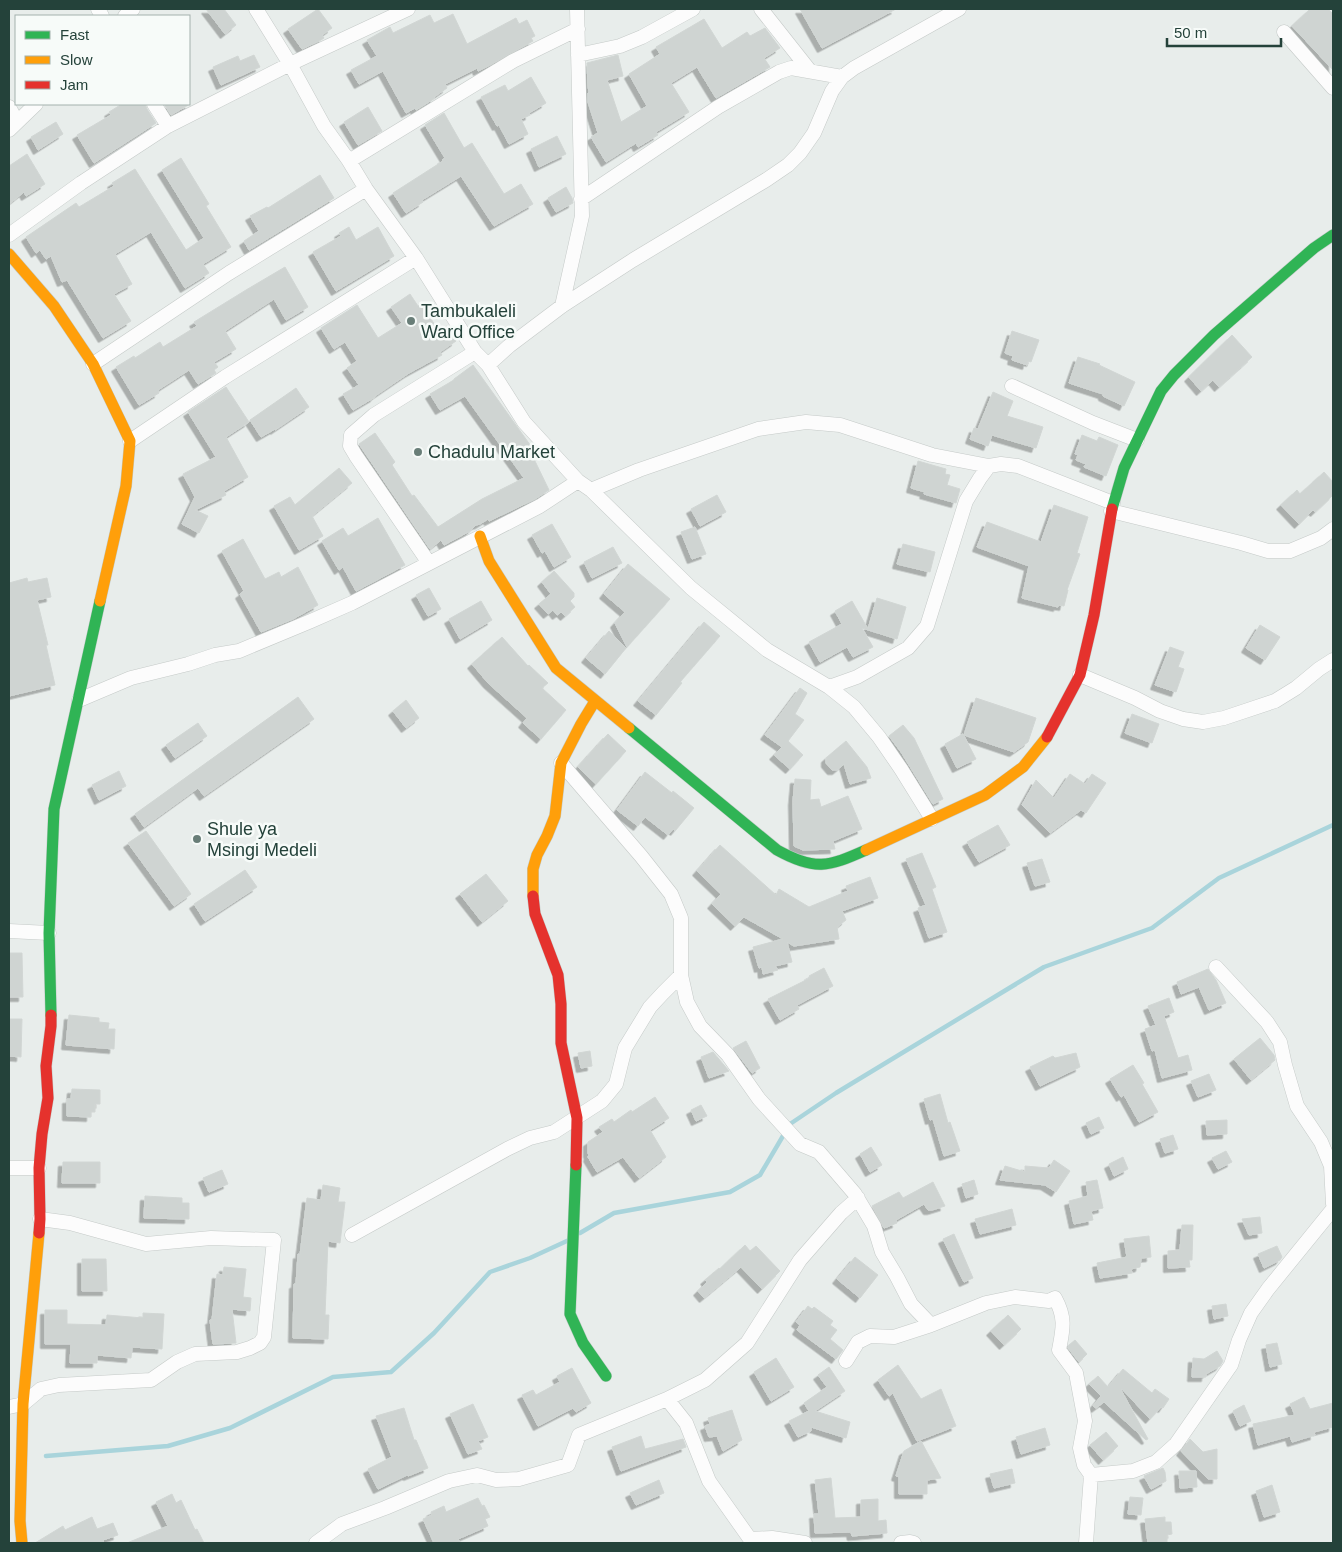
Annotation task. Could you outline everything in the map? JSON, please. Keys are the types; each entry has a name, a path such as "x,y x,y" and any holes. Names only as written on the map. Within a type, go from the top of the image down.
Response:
{"street":[{"path":"256,9 290,64 324,126 366,189 416,258 475,352 488,365 524,422 578,481 591,490 690,588 767,650 829,687 854,707 879,737 932,819"},
{"path":"9,235 81,183 168,126 290,64 408,9"},
{"path":"562,306 582,216 577,9"},
{"path":"578,55 620,46 642,38 693,9"},
{"path":"761,9 810,71"},
{"path":"488,365 562,306 634,260 759,185 788,165 800,153 814,133 832,91 842,77 854,68 959,9"},
{"path":"349,161 513,61 578,29"},
{"path":"1284,32 1333,88"},
{"path":"582,199 718,107 779,72 791,68 842,77"},
{"path":"13,126 35,105"},
{"path":"155,105 168,126"},
{"path":"9,108 13,126"},
{"path":"94,364 229,273 366,189"},
{"path":"480,536 489,561 556,668 777,850 800,863 815,865 839,862 985,795 1023,767 1046,738 1080,675 1094,615 1112,507 1124,468 1161,390 1214,335 1277,279 1314,248 1333,235"},
{"path":"9,254 54,306 94,364 130,441 126,486 80,700 54,809 49,934 51,1026 46,1066 48,1098 39,1168 40,1219 16,1406 22,1543"},
{"path":"130,441 224,377 416,258"},
{"path":"429,562 356,456 350,446 351,435 374,415 475,352"},
{"path":"1012,386 1093,423 1137,440"},
{"path":"591,490 639,470 758,429 806,422 840,425 932,455 989,466 1001,464 1018,466 1112,507 1268,551 1290,551 1321,538 1333,529"},
{"path":"829,687 857,677 908,648 927,626 966,501 989,466"},
{"path":"80,700 131,678 188,664 215,655 239,651 352,603 540,506 578,481"},
{"path":"1080,675 1183,720 1203,722 1224,718 1275,700 1296,688 1333,660"},
{"path":"595,701 562,762 555,816 537,855 533,869 533,896 535,914 558,975 561,1004 561,1043 577,1118 570,1314 583,1343 606,1376"},
{"path":"562,762 671,894 681,918 682,975 687,1002 700,1026 728,1055 759,1099 795,1139 800,1144 819,1152 858,1198 874,1226 882,1252 911,1304 932,1325"},
{"path":"9,931 49,934"},
{"path":"1216,967 1267,1022 1280,1042 1284,1065 1297,1106 1321,1142 1331,1166 1333,1204"},
{"path":"352,1235 500,1152 530,1138 554,1132 602,1101 616,1084 625,1048 650,1008 682,975"},
{"path":"9,1168 39,1168"},
{"path":"316,1543 342,1524 449,1481 477,1476 496,1480 519,1479 568,1465 579,1436 667,1399 704,1380 747,1342 800,1260 858,1198"},
{"path":"1092,1474 1133,1471 1156,1462 1176,1444 1231,1365 1239,1340 1251,1313 1268,1289 1333,1209"},
{"path":"16,1406 41,1389 59,1385 151,1380 178,1362 195,1354 237,1352 260,1343 264,1337 274,1240 212,1238 146,1244 70,1224 40,1219"},
{"path":"846,1361 858,1342 870,1336 894,1337 932,1325 986,1303 1015,1297 1049,1301 1056,1298 1062,1310 1063,1328 1059,1350 1076,1373 1085,1421 1080,1448 1084,1465 1092,1474 1086,1543"},
{"path":"667,1399 686,1423 709,1481 750,1539 772,1538 805,1543"},
{"path":"901,1543 914,1543"}],"building":[{"path":"206,9 224,9 236,25 225,34"},
{"path":"318,9 332,28 322,35 324,38 302,49 288,29"},
{"path":"800,9 896,9 822,48"},
{"path":"1310,9 1328,9 1333,14 1333,70 1292,26"},
{"path":"453,14 467,44 516,18 519,24 527,20 535,36 531,38 533,41 490,65 478,71 477,68 445,84 447,88 435,98 416,110 415,108 406,113 383,71 359,84 351,70 377,56 367,40 390,27 393,33 430,15 434,23"},
{"path":"704,19 722,48 747,32 750,36 765,28 780,48 764,58 770,67 716,98 697,67 671,83 689,112 656,132 658,135 638,147 636,143 606,162 591,137 598,133 588,102 587,63 618,55 623,76 607,80 621,122 647,106 629,74 660,54 656,47"},
{"path":"254,55 260,67 221,85 213,67 238,56 240,61"},
{"path":"531,77 546,103 521,119 528,134 509,144 481,97 505,85 508,91"},
{"path":"120,105 145,105 156,123 94,163 77,135 111,115 109,112"},
{"path":"165,105 188,105 171,115"},
{"path":"368,107 382,131 358,145 344,122"},
{"path":"444,113 464,148 472,143 504,194 521,184 533,204 494,226 461,176 422,200 423,202 406,213 393,193 445,158 425,125"},
{"path":"56,122 63,134 38,150 31,137"},
{"path":"557,136 566,154 539,167 531,149"},
{"path":"27,154 45,184 26,196 24,192 9,204 9,166"},
{"path":"181,158 209,204 206,206 231,247 203,264 209,273 185,288 151,232 115,254 132,284 114,294 131,321 103,338 67,280 62,282 51,256 46,259 40,250 36,253 26,237 76,203 79,207 114,186 112,183 135,169 186,250 204,238 162,170"},
{"path":"320,175 334,198 249,250 244,241 259,231 250,216 268,208"},
{"path":"566,187 573,203 556,212 548,198"},
{"path":"349,227 356,240 378,227 394,256 336,291 313,252 341,236 339,233"},
{"path":"285,267 308,307 286,320 274,299 225,331 236,349 214,362 218,367 214,370 216,373 198,384 189,370 158,390 159,393 139,405 116,367 134,356 135,358 160,342 163,347 197,326 194,322"},
{"path":"410,294 418,306 421,304 439,331 447,326 456,341 440,352 442,355 409,373 353,410 343,394 359,385 347,368 357,361 345,342 334,349 321,328 357,305 378,338 402,323 391,307"},
{"path":"1012,331 1039,340 1031,362 1028,361 1027,365 1012,360 1013,356 1005,353"},
{"path":"1232,335 1252,357 1219,387 1213,380 1201,391 1189,377"},
{"path":"1078,357 1100,364 1135,382 1124,406 1103,396 1103,394 1069,383"},
{"path":"473,365 538,456 534,459 549,490 535,499 489,521 488,519 476,525 470,531 444,545 441,540 430,549 359,444 375,433 395,462 392,465 412,496 414,495 438,527 482,499 524,478 465,396 440,410 430,394 454,380"},
{"path":"226,387 249,422 226,437 248,477 224,491 226,495 195,510 208,516 199,533 182,524 195,497 183,474 216,457 188,412"},
{"path":"296,388 309,407 261,437 250,420"},
{"path":"993,392 1013,401 1007,416 1043,427 1036,448 992,435 988,446 970,439 974,428 978,429"},
{"path":"1082,435 1097,441 1099,437 1118,445 1106,476 1084,467 1086,464 1076,460 1078,455 1075,454"},
{"path":"918,461 946,469 945,474 950,475 947,485 960,489 956,503 924,494 925,492 911,488"},
{"path":"339,468 352,483 312,516 323,536 299,550 274,506 290,497 295,505"},
{"path":"1324,472 1333,482 1333,495 1315,512 1313,510 1299,524 1281,505 1297,490 1300,494"},
{"path":"717,495 726,512 700,526 691,509"},
{"path":"1054,505 1088,517 1077,553 1080,554 1067,590 1064,606 1058,605 1058,607 1022,598 1029,566 977,547 987,522 1041,542"},
{"path":"378,518 405,565 356,591 343,567 339,570 322,541 343,528 348,536"},
{"path":"552,524 571,557 554,567 545,551 542,553 532,535"},
{"path":"695,527 706,554 692,559 681,532"},
{"path":"243,539 265,579 279,572 281,577 298,567 318,605 293,619 261,632 240,594 244,591 222,551"},
{"path":"903,544 935,552 930,572 897,564"},
{"path":"613,547 622,563 592,578 584,562"},
{"path":"628,564 670,599 627,647 615,623 625,612 604,594"},
{"path":"554,571 574,593 574,597 570,601 575,607 565,616 561,612 557,615 553,610 548,614 539,604 551,594 542,582"},
{"path":"27,578 28,582 47,578 51,597 37,600 55,685 9,696 9,583"},
{"path":"429,588 441,609 428,616 416,595"},
{"path":"877,598 906,607 897,639 862,628 873,647 853,657 847,647 820,662 809,642 842,624 835,611 852,601 868,629"},
{"path":"481,601 492,620 460,639 449,619"},
{"path":"704,622 720,636 680,682 682,683 656,715 638,701"},
{"path":"1260,625 1280,637 1265,660 1246,648"},
{"path":"609,631 626,648 605,674 586,658"},
{"path":"502,637 528,666 548,683 542,688 566,710 541,739 523,723 527,718 488,683 472,664"},
{"path":"1170,647 1184,652 1178,667 1184,669 1176,692 1155,685"},
{"path":"800,688 807,693 795,714 804,720 788,741 803,755 790,769 774,755 782,747 765,735"},
{"path":"298,697 314,719 204,796 198,788 144,827 135,814"},
{"path":"976,698 1036,718 1028,742 1014,752 964,735"},
{"path":"406,700 419,718 406,728 393,711"},
{"path":"1132,714 1159,724 1152,743 1125,733"},
{"path":"198,723 207,736 175,758 166,745"},
{"path":"903,725 914,738 943,799 933,804 889,736"},
{"path":"608,734 626,751 596,784 578,767"},
{"path":"963,734 976,759 957,768 945,744"},
{"path":"846,741 867,767 871,778 850,784 844,764 837,770 832,770 826,763 826,758"},
{"path":"119,771 126,786 99,800 92,785"},
{"path":"645,772 694,808 675,831 673,829 668,835 645,817 638,826 617,810"},
{"path":"1070,774 1085,784 1092,774 1106,783 1086,813 1081,810 1050,833 1022,805 1036,780 1054,798"},
{"path":"795,779 811,780 810,800 819,799 821,807 848,796 862,829 833,841 835,849 803,850 794,846 793,801"},
{"path":"998,825 1010,845 979,862 967,842"},
{"path":"146,831 191,894 174,906 128,843"},
{"path":"720,845 776,895 779,889 809,907 848,891 846,886 870,877 878,898 842,911 846,920 837,927 839,939 794,946 787,942 792,962 775,966 778,970 763,974 762,967 759,968 753,947 783,939 744,917 735,926 712,904 721,894 697,871"},
{"path":"922,853 936,887 932,889 947,932 929,938 918,908 926,905 906,859"},
{"path":"1042,859 1050,882 1035,886 1027,863"},
{"path":"245,870 257,887 205,921 194,904"},
{"path":"486,874 508,901 482,922 460,894"},
{"path":"9,953 22,953 23,997 9,997"},
{"path":"824,968 833,986 797,1005 799,1009 780,1020 768,999 810,978 809,976"},
{"path":"1208,969 1216,980 1226,1003 1209,1010 1199,987 1181,994 1177,982"},
{"path":"1169,998 1174,1012 1164,1016 1178,1058 1188,1055 1192,1070 1162,1078 1155,1050 1152,1051 1145,1029 1156,1025 1148,1006"},
{"path":"69,1015 99,1018 99,1022 109,1023 108,1029 115,1029 114,1049 66,1045"},
{"path":"9,1019 22,1019 21,1057 9,1056"},
{"path":"1260,1038 1274,1055 1275,1060 1251,1080 1234,1059"},
{"path":"746,1041 760,1068 752,1073 733,1048"},
{"path":"590,1051 592,1066 581,1068 578,1053"},
{"path":"713,1052 729,1071 709,1078 701,1057"},
{"path":"1076,1053 1080,1067 1040,1086 1030,1067 1053,1056 1055,1058"},
{"path":"1133,1065 1158,1112 1139,1122 1124,1095 1121,1097 1110,1079"},
{"path":"1209,1074 1216,1090 1198,1097 1191,1081"},
{"path":"72,1089 100,1090 100,1104 95,1104 95,1112 91,1112 91,1117 67,1116 67,1099 71,1099"},
{"path":"940,1094 948,1123 950,1122 960,1151 944,1156 933,1119 930,1120 924,1099"},
{"path":"655,1097 669,1118 650,1130 666,1157 639,1178 623,1157 597,1172 588,1157 588,1142 603,1132 599,1127 612,1119 614,1122"},
{"path":"701,1105 707,1116 696,1121 691,1110"},
{"path":"1099,1117 1104,1128 1091,1134 1086,1123"},
{"path":"1227,1120 1227,1134 1207,1135 1206,1121"},
{"path":"1173,1135 1178,1149 1165,1153 1160,1139"},
{"path":"871,1147 882,1165 870,1172 860,1154"},
{"path":"1226,1151 1232,1162 1218,1169 1212,1158"},
{"path":"1123,1157 1128,1169 1114,1176 1109,1164"},
{"path":"1054,1160 1070,1171 1056,1192 1045,1185 1000,1180 1005,1166 1025,1172 1025,1166 1049,1168"},
{"path":"63,1162 100,1162 100,1183 62,1183"},
{"path":"222,1170 228,1184 209,1192 203,1178"},
{"path":"974,1180 978,1194 966,1198 962,1184"},
{"path":"1097,1180 1103,1208 1091,1211 1093,1220 1074,1224 1069,1201 1088,1196 1086,1182"},
{"path":"933,1182 945,1206 928,1210 924,1204 896,1220 897,1223 884,1228 872,1206 899,1192 903,1198"},
{"path":"323,1185 340,1188 338,1202 345,1202 340,1243 328,1241 325,1315 329,1315 328,1339 293,1338 294,1284 296,1284 298,1254 300,1255 307,1198 321,1200"},
{"path":"145,1196 182,1198 182,1203 189,1203 189,1219 144,1218"},
{"path":"1012,1209 1016,1225 980,1234 975,1219"},
{"path":"1260,1217 1262,1233 1249,1235 1242,1219"},
{"path":"1182,1225 1193,1225 1190,1267 1168,1268 1168,1251 1180,1250"},
{"path":"954,1234 973,1278 964,1282 943,1239"},
{"path":"1149,1236 1151,1257 1141,1258 1140,1267 1131,1269 1132,1273 1100,1278 1097,1263 1127,1257 1124,1239"},
{"path":"745,1245 750,1251 756,1246 780,1271 762,1289 741,1267 704,1298 698,1291 707,1282 705,1280 720,1269"},
{"path":"1277,1246 1282,1257 1280,1260 1264,1268 1258,1254"},
{"path":"855,1257 878,1275 860,1298 837,1279"},
{"path":"82,1259 106,1259 107,1291 82,1291"},
{"path":"224,1267 246,1269 243,1297 251,1298 250,1311 232,1309 236,1343 213,1344 210,1320 212,1320 217,1274 223,1275"},
{"path":"1226,1304 1228,1316 1214,1319 1212,1306"},
{"path":"808,1306 812,1309 814,1307 833,1321 830,1325 837,1330 830,1339 843,1350 836,1359 797,1330 800,1325 796,1322"},
{"path":"45,1310 67,1310 67,1324 106,1325 107,1315 143,1318 143,1313 164,1314 162,1349 132,1347 131,1358 97,1355 97,1363 70,1363 71,1344 45,1344"},
{"path":"1008,1315 1021,1329 1004,1345 991,1331"},
{"path":"1075,1340 1087,1354 1079,1362 1068,1348"},
{"path":"1277,1343 1282,1364 1270,1367 1266,1345"},
{"path":"1217,1351 1223,1361 1220,1366 1206,1374 1206,1377 1192,1377 1193,1358 1204,1359"},
{"path":"776,1358 794,1387 771,1401 754,1372"},
{"path":"898,1365 921,1399 941,1389 956,1426 917,1441 893,1393 889,1396 878,1380"},
{"path":"829,1367 845,1391 815,1411 850,1422 846,1438 811,1427 811,1431 798,1437 789,1421 809,1411 804,1403 827,1387 818,1375"},
{"path":"572,1368 591,1403 576,1412 573,1408 538,1426 522,1395 533,1390 536,1395 560,1382 557,1376"},
{"path":"1123,1369 1152,1393 1155,1389 1169,1399 1163,1408 1161,1407 1150,1419 1121,1390 1148,1439 1146,1440 1104,1402 1096,1408 1093,1406 1101,1396 1089,1384 1098,1376 1108,1387"},
{"path":"1304,1397 1310,1409 1333,1403 1333,1427 1314,1432 1315,1435 1292,1442 1290,1436 1258,1445 1253,1424 1295,1415 1290,1404"},
{"path":"473,1404 488,1437 478,1441 482,1449 468,1454 450,1414"},
{"path":"1244,1405 1251,1421 1240,1426 1233,1411"},
{"path":"404,1408 414,1440 416,1440 428,1468 407,1475 378,1489 368,1469 392,1457 376,1416"},
{"path":"732,1410 742,1440 723,1451 717,1436 709,1437 705,1426 710,1424 708,1418"},
{"path":"1045,1428 1050,1445 1021,1454 1016,1437"},
{"path":"1106,1432 1118,1446 1103,1460 1090,1445"},
{"path":"641,1436 645,1449 683,1439 686,1447 621,1471 612,1447"},
{"path":"1190,1439 1203,1452 1217,1449 1217,1479 1208,1479 1181,1451"},
{"path":"921,1441 941,1478 927,1480 927,1494 899,1494 899,1477 896,1476 904,1451"},
{"path":"1163,1468 1166,1481 1151,1489 1144,1476"},
{"path":"1012,1469 1015,1483 994,1488 990,1474"},
{"path":"1179,1471 1196,1471 1197,1487 1180,1488"},
{"path":"831,1478 835,1518 861,1517 861,1500 878,1499 878,1521 886,1520 887,1533 852,1536 851,1532 815,1533 814,1514 819,1514 815,1480"},
{"path":"659,1480 664,1493 636,1505 630,1493"},
{"path":"1272,1485 1280,1512 1264,1517 1256,1491"},
{"path":"172,1494 176,1503 181,1500 195,1530 197,1529 204,1543 127,1543 168,1526 156,1502"},
{"path":"1130,1497 1143,1498 1141,1515 1128,1514"},
{"path":"478,1498 490,1517 485,1519 488,1526 458,1539 460,1543 434,1543 423,1519 432,1515 431,1512 444,1506 446,1512"},
{"path":"92,1517 97,1529 113,1523 118,1535 103,1540 104,1543 35,1543 63,1526 65,1530"},
{"path":"1165,1517 1165,1522 1171,1522 1172,1534 1167,1535 1167,1543 1148,1543 1145,1519"}],"waterway":[{"path":"580,1233 614,1213 730,1192 760,1175 790,1124 836,1093 1044,967 1152,928 1219,878 1333,825"},
{"path":"46,1456 168,1446 230,1428 333,1377 391,1372 434,1333 490,1272 530,1258 569,1240"}],"traffic: fast":[{"path":"1112,509 1124,468 1161,391 1174,375 1214,335 1314,248 1333,235"},
{"path":"51,1015 49,933 54,809 100,601"},
{"path":"629,728 777,850 790,857 812,864 821,864 841,860 866,850"},
{"path":"576,1165 570,1314 583,1343 606,1376"}],"traffic: slow":[{"path":"9,254 54,306 93,364 130,441 126,486 100,601"},
{"path":"480,536 489,561 556,668 629,728"},
{"path":"533,896 533,869 537,855 555,816 561,763 595,701"},
{"path":"866,850 985,795 1023,767 1047,737"},
{"path":"22,1543 20,1521 23,1404 39,1233"}],"traffic: jam":[{"path":"1047,737 1080,675 1094,615 1112,509"},
{"path":"533,896 535,914 558,975 561,1004 561,1043 577,1118 576,1165"},
{"path":"39,1233 39,1168 48,1098 46,1066 51,1015"}],"place":[{"name":"Tambukaleli Ward Office","path":"411,321"},
{"name":"Chadulu Market","path":"418,452"},
{"name":"Shule ya Msingi Medeli","path":"197,839"}]}
